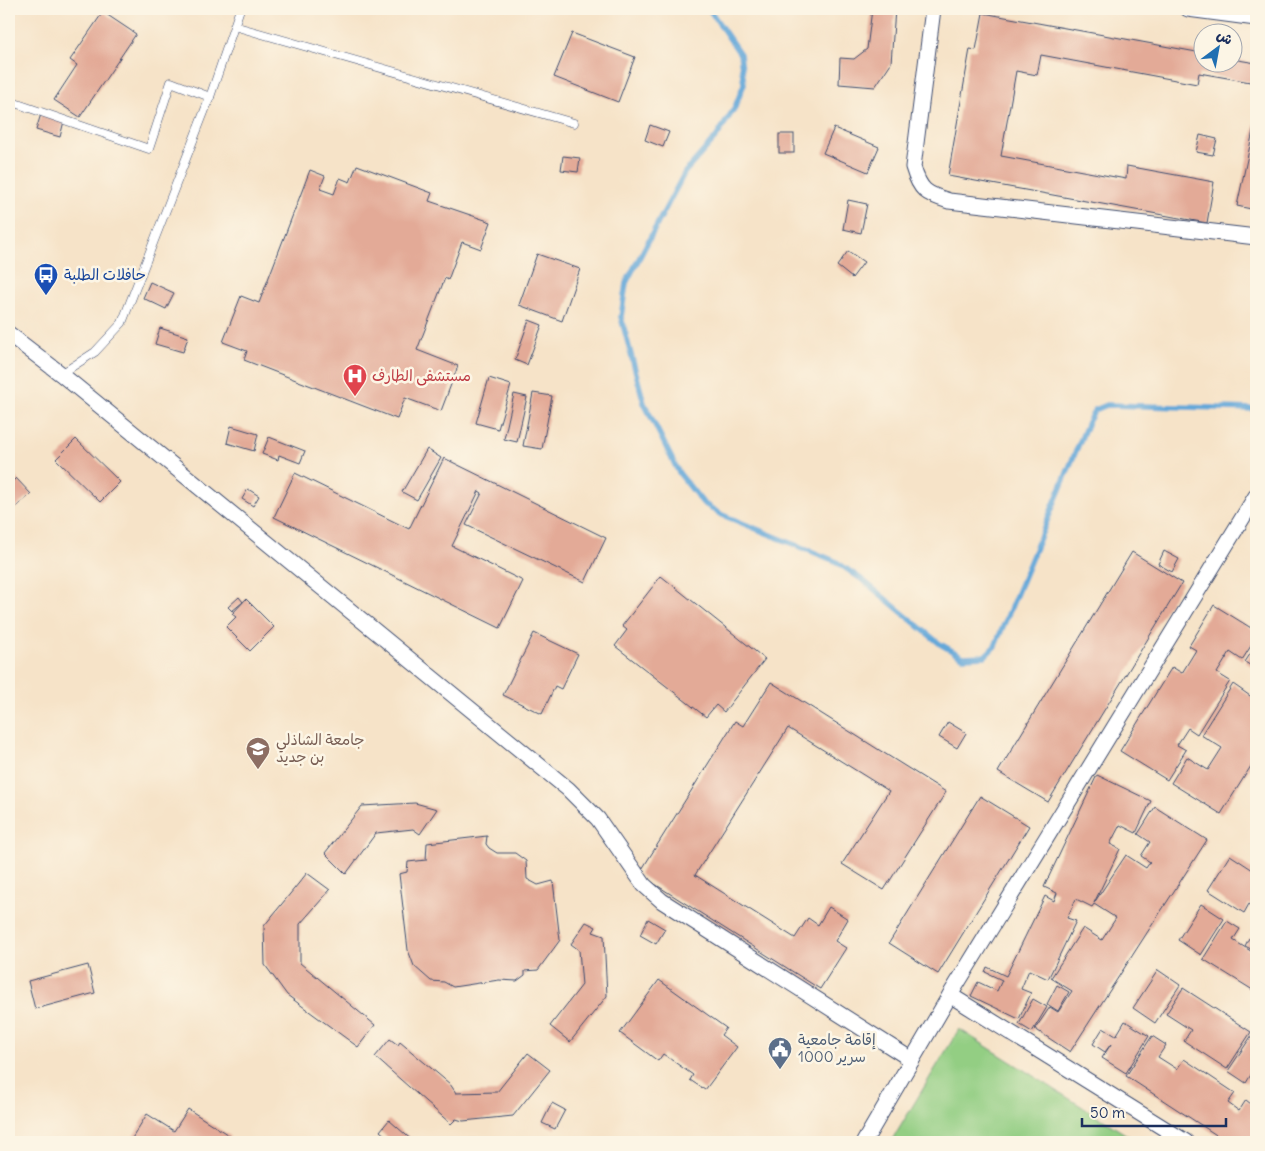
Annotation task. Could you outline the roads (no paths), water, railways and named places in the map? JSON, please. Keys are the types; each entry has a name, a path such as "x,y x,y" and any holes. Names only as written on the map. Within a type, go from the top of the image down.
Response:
{"street":[{"path":"933,9 913,168 921,188 930,195 949,201 1256,237"},
{"path":"1188,9 1256,18"},
{"path":"9,334 61,374 568,789 598,819 644,885 662,901 912,1060"},
{"path":"864,1142 950,995 1256,496"},
{"path":"950,995 1186,1142"}],"lane":[{"path":"61,374 95,352 122,323 210,97 240,9"},
{"path":"234,26 574,123"},
{"path":"9,101 149,149 171,82 210,97"}],"waterway":[{"path":"709,9 740,54 744,84 735,107 717,136 685,172 626,283 621,317 644,403 679,473 703,503 720,514 835,561 864,581 940,644 963,657 985,656 995,646 1088,422 1095,410 1107,405 1256,409"}],"place":[{"name":"حافلات الطلبة","path":"46,296"},
{"name":"مستشفى الطارف","path":"355,397"},
{"name":"جامعة الشاذلي بن جديد","path":"258,770"},
{"name":"إقامة جامعية 1000 سرير","path":"780,1070"}]}
